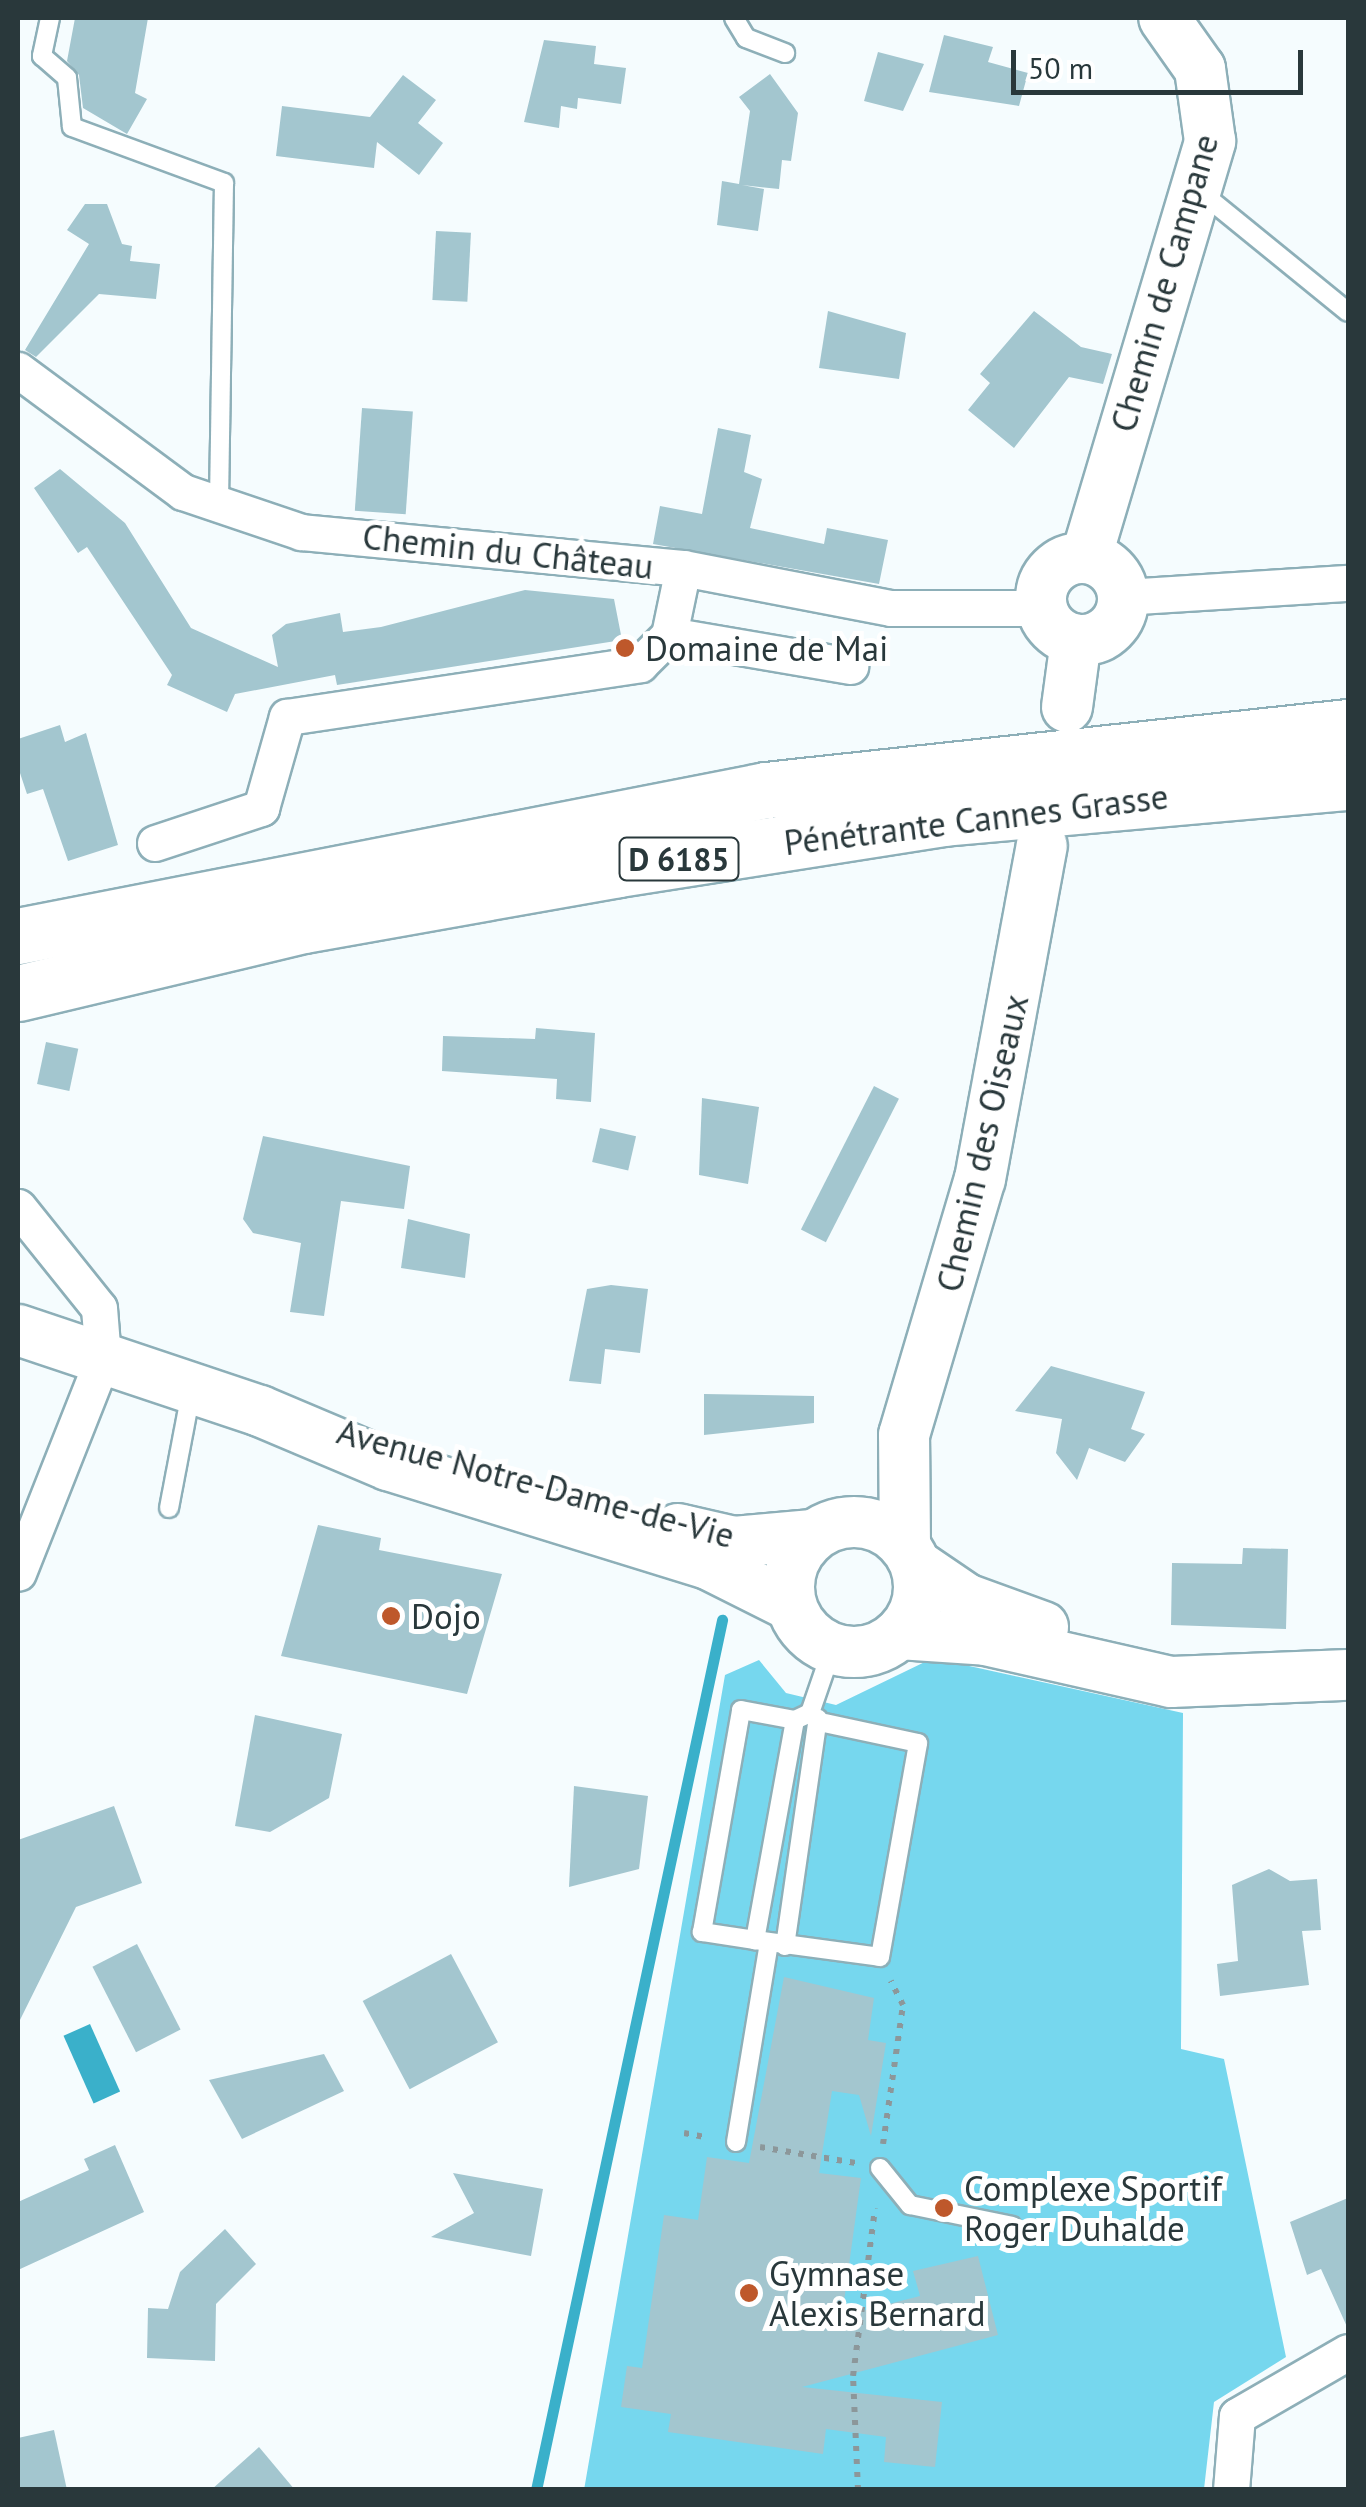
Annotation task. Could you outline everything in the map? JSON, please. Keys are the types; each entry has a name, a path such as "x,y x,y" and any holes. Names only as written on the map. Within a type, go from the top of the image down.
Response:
{"highway":[{"name":"Pénétrante Cannes Grasse","path":"18,936 766,790 1348,727"},
{"name":"Pénétrante Cannes Grasse","path":"18,994 304,925 618,869 942,818 1348,782"}],"main road":[{"name":"Chemin de Campane","path":"1086,558 1197,190 1209,94 1164,18"},
{"path":"1058,624 1104,635 1124,598 1112,571 1086,558 1046,578 1058,624 1067,707"},
{"name":"Chemin des Oiseaux","path":"910,1556 904,1435 994,1122 1042,846"},
{"name":"Avenue Notre-Dame-de-Vie","path":"18,1330 260,1411 388,1465 708,1564 790,1606"},
{"name":"Avenue Notre-Dame-de-Vie","path":"260,1411 397,1440 692,1533 734,1542 826,1529"},
{"name":"Chemin des Oiseaux","path":"826,1529 904,1435"},
{"path":"910,1556 918,1602 899,1634 868,1651 832,1649 790,1606 791,1567 826,1529 875,1524 910,1556 1007,1616 1231,1678"},
{"path":"899,1634 986,1640 1123,1676 1348,1674"}],"street":[{"name":"Chemin du Château","path":"18,370 183,492 218,507 302,532 683,568 891,608 1058,624"},
{"path":"155,843 262,808 287,717 640,664 668,634 683,568"},
{"path":"1124,598 1348,583"},
{"path":"668,634 850,666"},
{"path":"18,1207 100,1308 102,1358 18,1574"},
{"path":"1231,2490 1237,2416 1348,2352"}],"lane":[{"path":"50,18 42,56 66,78 72,127 224,183 218,507"},
{"path":"734,18 746,38 785,53"},
{"path":"1197,190 1348,312"},
{"path":"169,1508 192,1388"},
{"path":"736,2142 810,1718 832,1649"},
{"path":"741,1710 810,1718 918,1743 880,1958 769,1943 702,1932 741,1710"},
{"path":"769,1943 810,1718"},
{"path":"880,2168 910,2205 1012,2226"}],"path":[{"path":"858,2490 853,2376 903,2004 880,1958"},
{"path":"684,2133 880,2168"}],"shaded area":[{"name":"Complexe Sportif Roger Duhalde","path":"933,1658 1183,1713 1181,2049 1224,2059 1286,2357 1214,2402 1204,2489 584,2490 725,1675 759,1660 786,1693 836,1705"},
{"path":"90,2024 120,2092 94,2103 64,2036"}],"building":[{"path":"75,18 148,18 135,93 147,99 127,134 83,108 79,75 67,61"},
{"path":"944,35 993,47 988,62 1028,73 1019,106 929,92"},
{"path":"544,40 596,46 594,64 626,68 621,104 578,98 577,109 561,106 559,128 524,122"},
{"path":"878,52 924,64 903,111 864,101"},
{"path":"770,74 798,113 791,161 782,160 779,189 742,185 764,189 758,231 717,225 722,181 739,184 750,111 739,97"},
{"path":"403,75 436,100 418,123 443,143 419,175 377,142 374,168 276,156 282,106 370,117"},
{"path":"85,204 107,204 122,244 132,246 130,261 160,264 156,299 99,294 36,357 25,350 89,244 67,230"},
{"path":"436,231 471,233 467,302 432,300"},
{"path":"828,311 906,333 899,379 819,368"},
{"path":"1034,311 1081,347 1112,354 1103,384 1069,377 1014,448 968,410 990,383 980,374"},
{"path":"362,408 413,412 406,514 355,511"},
{"path":"718,428 751,435 744,472 762,479 750,528 824,544 827,528 888,540 879,584 653,544 660,506 702,514"},
{"path":"60,469 125,523 191,628 278,667 272,635 286,624 340,613 343,632 381,627 525,590 614,599 622,640 337,685 335,675 235,694 227,712 167,685 172,675 87,547 78,553 34,488"},
{"path":"60,725 65,742 86,733 118,845 68,861 43,789 27,794 18,767 18,739"},
{"path":"536,1028 595,1033 591,1102 556,1099 557,1079 442,1071 443,1036 535,1039"},
{"path":"46,1042 78,1049 69,1091 37,1084"},
{"path":"874,1086 899,1099 826,1242 801,1229"},
{"path":"702,1098 759,1107 748,1184 699,1175"},
{"path":"600,1128 636,1136 628,1170 592,1162"},
{"path":"263,1136 410,1166 404,1209 341,1201 324,1316 290,1312 301,1243 253,1233 243,1219"},
{"path":"408,1219 470,1234 465,1278 401,1268"},
{"path":"611,1285 648,1289 640,1353 605,1349 601,1384 569,1381 587,1289"},
{"path":"1051,1366 1145,1392 1131,1429 1145,1434 1125,1462 1089,1448 1077,1480 1056,1453 1062,1419 1015,1411"},
{"path":"704,1394 814,1396 814,1423 704,1435"},
{"name":"Dojo","path":"318,1525 381,1538 379,1550 502,1574 467,1694 281,1656"},
{"path":"1243,1548 1288,1549 1286,1629 1171,1625 1172,1563 1242,1564"},
{"path":"255,1715 342,1734 329,1798 270,1832 235,1826"},
{"path":"574,1786 648,1796 639,1869 569,1887"},
{"path":"114,1806 142,1883 76,1907 18,2024 18,1840"},
{"path":"1269,1869 1290,1881 1317,1879 1321,1930 1302,1931 1309,1985 1220,1996 1217,1964 1238,1961 1232,1885"},
{"path":"137,1944 181,2030 136,2052 92,1967"},
{"path":"451,1954 498,2042 410,2089 363,2001"},
{"name":"Gymnase Alexis Bernard","path":"784,1977 874,1998 868,2040 886,2043 871,2136 859,2095 832,2091 819,2173 861,2178 842,2316 920,2296 913,2271 978,2256 998,2335 802,2387 942,2402 935,2467 884,2462 886,2437 826,2429 823,2454 668,2432 671,2414 621,2407 627,2366 642,2368 664,2215 698,2220 707,2157 749,2163"},
{"path":"324,2054 344,2091 242,2139 209,2080"},
{"path":"115,2145 144,2212 18,2270 18,2202 89,2170 84,2159"},
{"path":"453,2173 543,2189 531,2256 431,2237 474,2213"},
{"path":"1348,2198 1348,2329 1321,2269 1307,2275 1290,2222"},
{"path":"225,2229 256,2264 216,2304 215,2361 147,2358 148,2308 168,2309 180,2272"},
{"path":"54,2430 67,2490 18,2490 18,2438"},
{"path":"259,2447 295,2490 211,2490"}],"waterway":[{"path":"536,2490 722,1620"}],"place":[{"name":"Domaine de Mai","path":"625,648"},
{"name":"Dojo","path":"391,1616"},
{"name":"Complexe Sportif Roger Duhalde","path":"944,2208"},
{"name":"Gymnase Alexis Bernard","path":"749,2293"}]}
